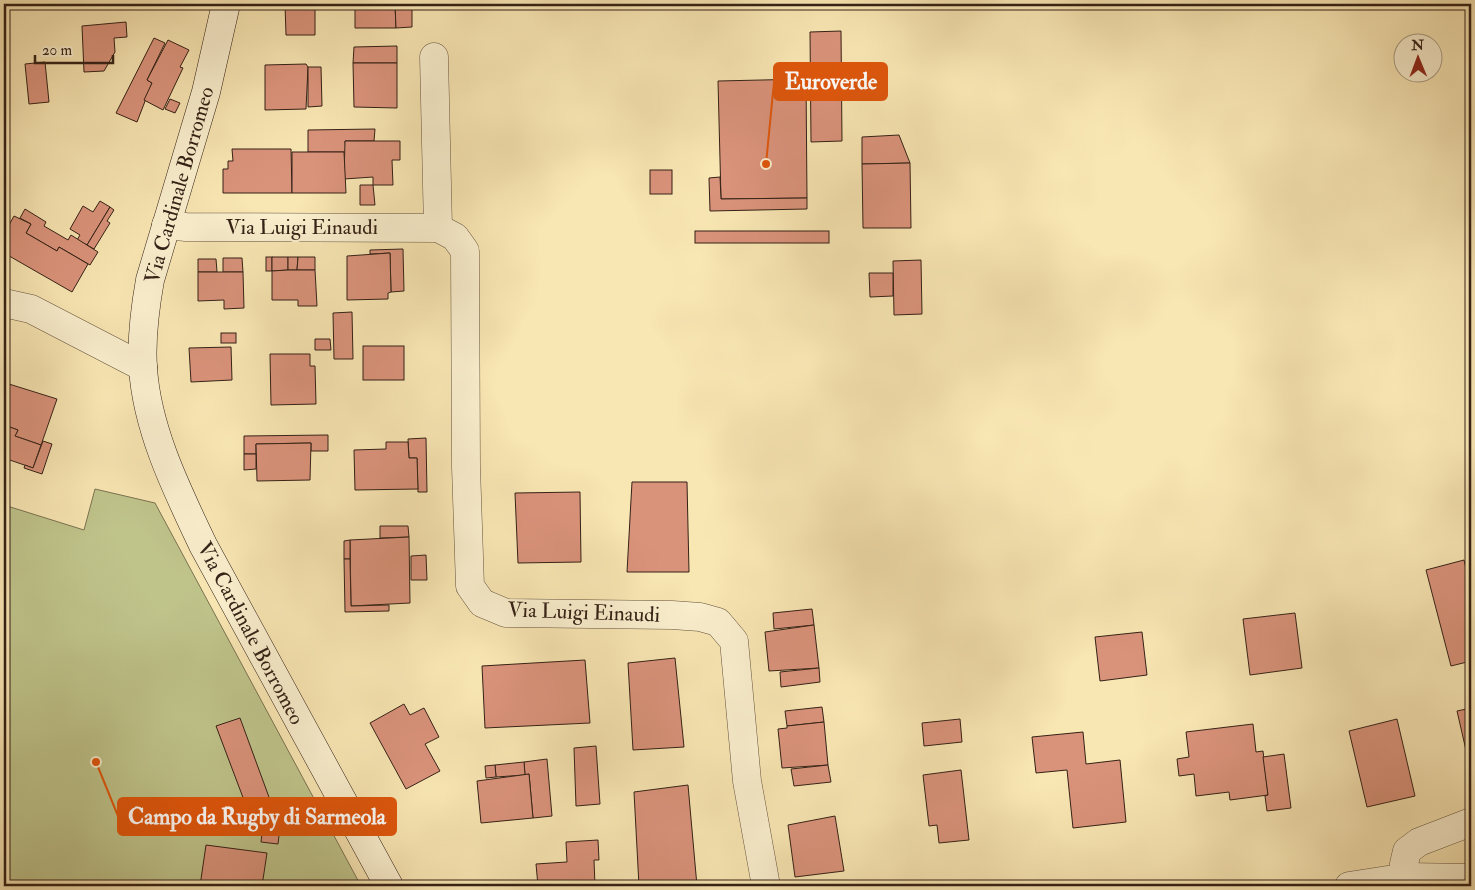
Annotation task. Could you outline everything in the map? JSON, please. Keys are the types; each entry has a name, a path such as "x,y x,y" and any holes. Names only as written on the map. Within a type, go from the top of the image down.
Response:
{"street":[{"name":"Via Cardinale Borromeo","path":"226,4 206,92 150,280 145,309 143,367 148,398 162,451 177,491 203,545 389,886"},
{"path":"434,57 438,228"},
{"name":"Via Luigi Einaudi","path":"166,225 196,227 438,228 455,237 465,251 466,466 470,586 482,602 506,613 672,615 700,617 718,622 734,641 747,781 766,886"},
{"path":"4,303 31,308 143,367"},
{"path":"1406,877 1404,864 1407,851 1419,842 1471,822"},
{"path":"1349,886 1406,877 1471,878"}],"green space":[{"path":"95,489 155,503 361,886 4,886 4,505 84,530"}],"building":[{"path":"285,4 315,4 315,35 286,35"},
{"path":"355,4 395,4 396,28 355,28"},
{"path":"395,4 412,4 412,27 396,28"},
{"path":"126,22 127,37 114,38 115,52 104,71 84,72 82,26"},
{"path":"841,31 842,141 811,142 810,32"},
{"path":"154,38 165,43 147,80 152,83 137,122 116,113"},
{"path":"168,40 189,50 180,67 183,68 163,110 144,100 152,83 147,80"},
{"path":"397,46 397,63 353,63 354,47"},
{"path":"45,62 49,102 29,104 25,64"},
{"path":"353,63 397,63 397,108 354,107"},
{"path":"306,64 308,67 306,109 265,110 265,65"},
{"path":"308,67 321,67 322,106 308,107"},
{"path":"806,79 807,198 721,199 718,81"},
{"path":"170,99 180,103 175,113 165,109"},
{"path":"375,129 374,141 345,141 346,152 308,152 308,130"},
{"path":"899,135 910,163 862,164 862,137"},
{"path":"345,141 400,141 400,160 392,160 393,185 373,185 373,177 344,179"},
{"path":"232,149 291,149 292,193 223,193 223,169 228,169 228,161 233,161"},
{"path":"292,152 344,152 346,193 292,193"},
{"path":"910,163 911,228 863,228 862,164"},
{"path":"650,170 672,170 672,194 650,194"},
{"path":"720,177 721,199 807,198 807,209 710,211 709,178"},
{"path":"360,185 373,185 375,205 360,205"},
{"path":"100,201 110,207 87,245 77,240 80,235 70,229 83,206 93,212"},
{"path":"110,207 114,210 107,221 110,223 94,249 87,245"},
{"path":"25,209 46,222 44,226 68,240 71,235 98,252 90,265 59,247 57,251 26,233 31,224 20,218"},
{"path":"14,216 31,224 26,233 57,251 59,247 88,264 72,292 4,253 4,234"},
{"path":"695,231 829,231 829,243 695,243"},
{"path":"403,249 404,291 391,292 390,253 370,254 370,250"},
{"path":"390,253 391,292 388,293 388,299 347,300 347,256"},
{"path":"266,257 272,257 272,271 266,271"},
{"path":"272,257 288,257 288,270 272,271"},
{"path":"288,257 298,257 297,270 288,270"},
{"path":"298,257 315,257 315,270 297,270"},
{"path":"223,258 242,258 243,272 223,272"},
{"path":"198,259 216,259 217,272 198,272"},
{"path":"921,260 922,314 894,315 893,261"},
{"path":"315,270 317,306 298,306 298,300 272,300 272,271"},
{"path":"198,272 243,272 244,308 224,309 224,300 198,301"},
{"path":"869,273 893,273 893,296 870,297"},
{"path":"352,312 353,359 334,359 333,313"},
{"path":"221,333 236,333 236,343 221,343"},
{"path":"315,339 330,339 331,350 315,350"},
{"path":"363,346 404,346 404,380 363,380"},
{"path":"231,347 232,380 191,382 189,348"},
{"path":"270,354 310,354 310,366 315,366 316,404 271,405"},
{"path":"9,384 57,399 41,445 15,436 18,430 4,425 4,398"},
{"path":"4,425 18,430 15,436 41,445 33,468 4,458"},
{"path":"328,435 328,451 311,451 311,443 256,444 256,454 244,454 244,436"},
{"path":"426,438 427,492 418,492 417,458 409,458 408,439"},
{"path":"43,441 52,444 42,474 24,468 25,465 33,468"},
{"path":"386,442 408,442 409,458 417,458 418,489 355,490 354,450 386,449"},
{"path":"311,443 310,480 257,481 256,444"},
{"path":"244,454 256,454 256,469 244,470"},
{"path":"632,482 687,482 689,572 627,572"},
{"path":"580,492 581,562 518,563 515,493"},
{"path":"380,526 408,526 409,537 380,538"},
{"path":"409,537 410,603 351,606 350,540"},
{"path":"350,540 350,559 344,559 344,541"},
{"path":"426,555 427,580 411,580 411,556"},
{"path":"344,559 350,559 351,606 389,605 389,611 345,612"},
{"path":"1464,560 1471,589 1471,661 1451,666 1426,570"},
{"path":"812,609 814,625 774,629 773,613"},
{"path":"1295,613 1302,668 1250,675 1243,619"},
{"path":"814,625 819,668 769,671 765,632"},
{"path":"1142,632 1147,675 1100,681 1095,637"},
{"path":"675,658 684,747 633,750 628,663"},
{"path":"585,660 590,723 485,728 482,666"},
{"path":"819,668 820,682 781,687 780,672"},
{"path":"404,704 410,715 424,708 439,737 425,744 440,771 406,789 370,723"},
{"path":"822,707 824,722 787,726 785,711"},
{"path":"1471,708 1471,772 1457,711"},
{"path":"240,718 273,808 250,816 216,726"},
{"path":"960,719 962,742 924,746 922,723"},
{"path":"1397,719 1415,796 1367,807 1349,731"},
{"path":"824,722 828,765 782,768 778,729 787,728 787,726"},
{"path":"1253,724 1256,752 1263,751 1268,795 1230,800 1229,792 1196,796 1194,774 1179,776 1177,759 1189,757 1186,732"},
{"path":"1083,732 1086,764 1120,760 1126,822 1073,828 1067,770 1036,773 1032,737"},
{"path":"596,746 600,804 576,806 574,748"},
{"path":"1284,754 1291,808 1267,811 1265,796 1268,795 1263,757"},
{"path":"547,759 552,816 533,818 529,774 525,775 524,762"},
{"path":"524,762 525,775 496,777 495,765"},
{"path":"495,765 496,777 486,778 485,766"},
{"path":"828,765 831,782 794,786 791,769"},
{"path":"961,770 969,840 939,843 937,825 929,826 923,775"},
{"path":"529,774 533,818 481,823 477,781"},
{"path":"688,785 697,886 639,886 634,792"},
{"path":"835,816 844,871 795,877 788,825"},
{"path":"263,825 280,827 278,844 261,842"},
{"path":"598,840 599,860 594,860 595,886 538,886 536,864 567,862 566,842"},
{"path":"206,845 267,853 262,886 200,886"}],"place":[{"name":"Euroverde","path":"766,164"},
{"name":"Campo da Rugby di Sarmeola","path":"96,762"}]}
